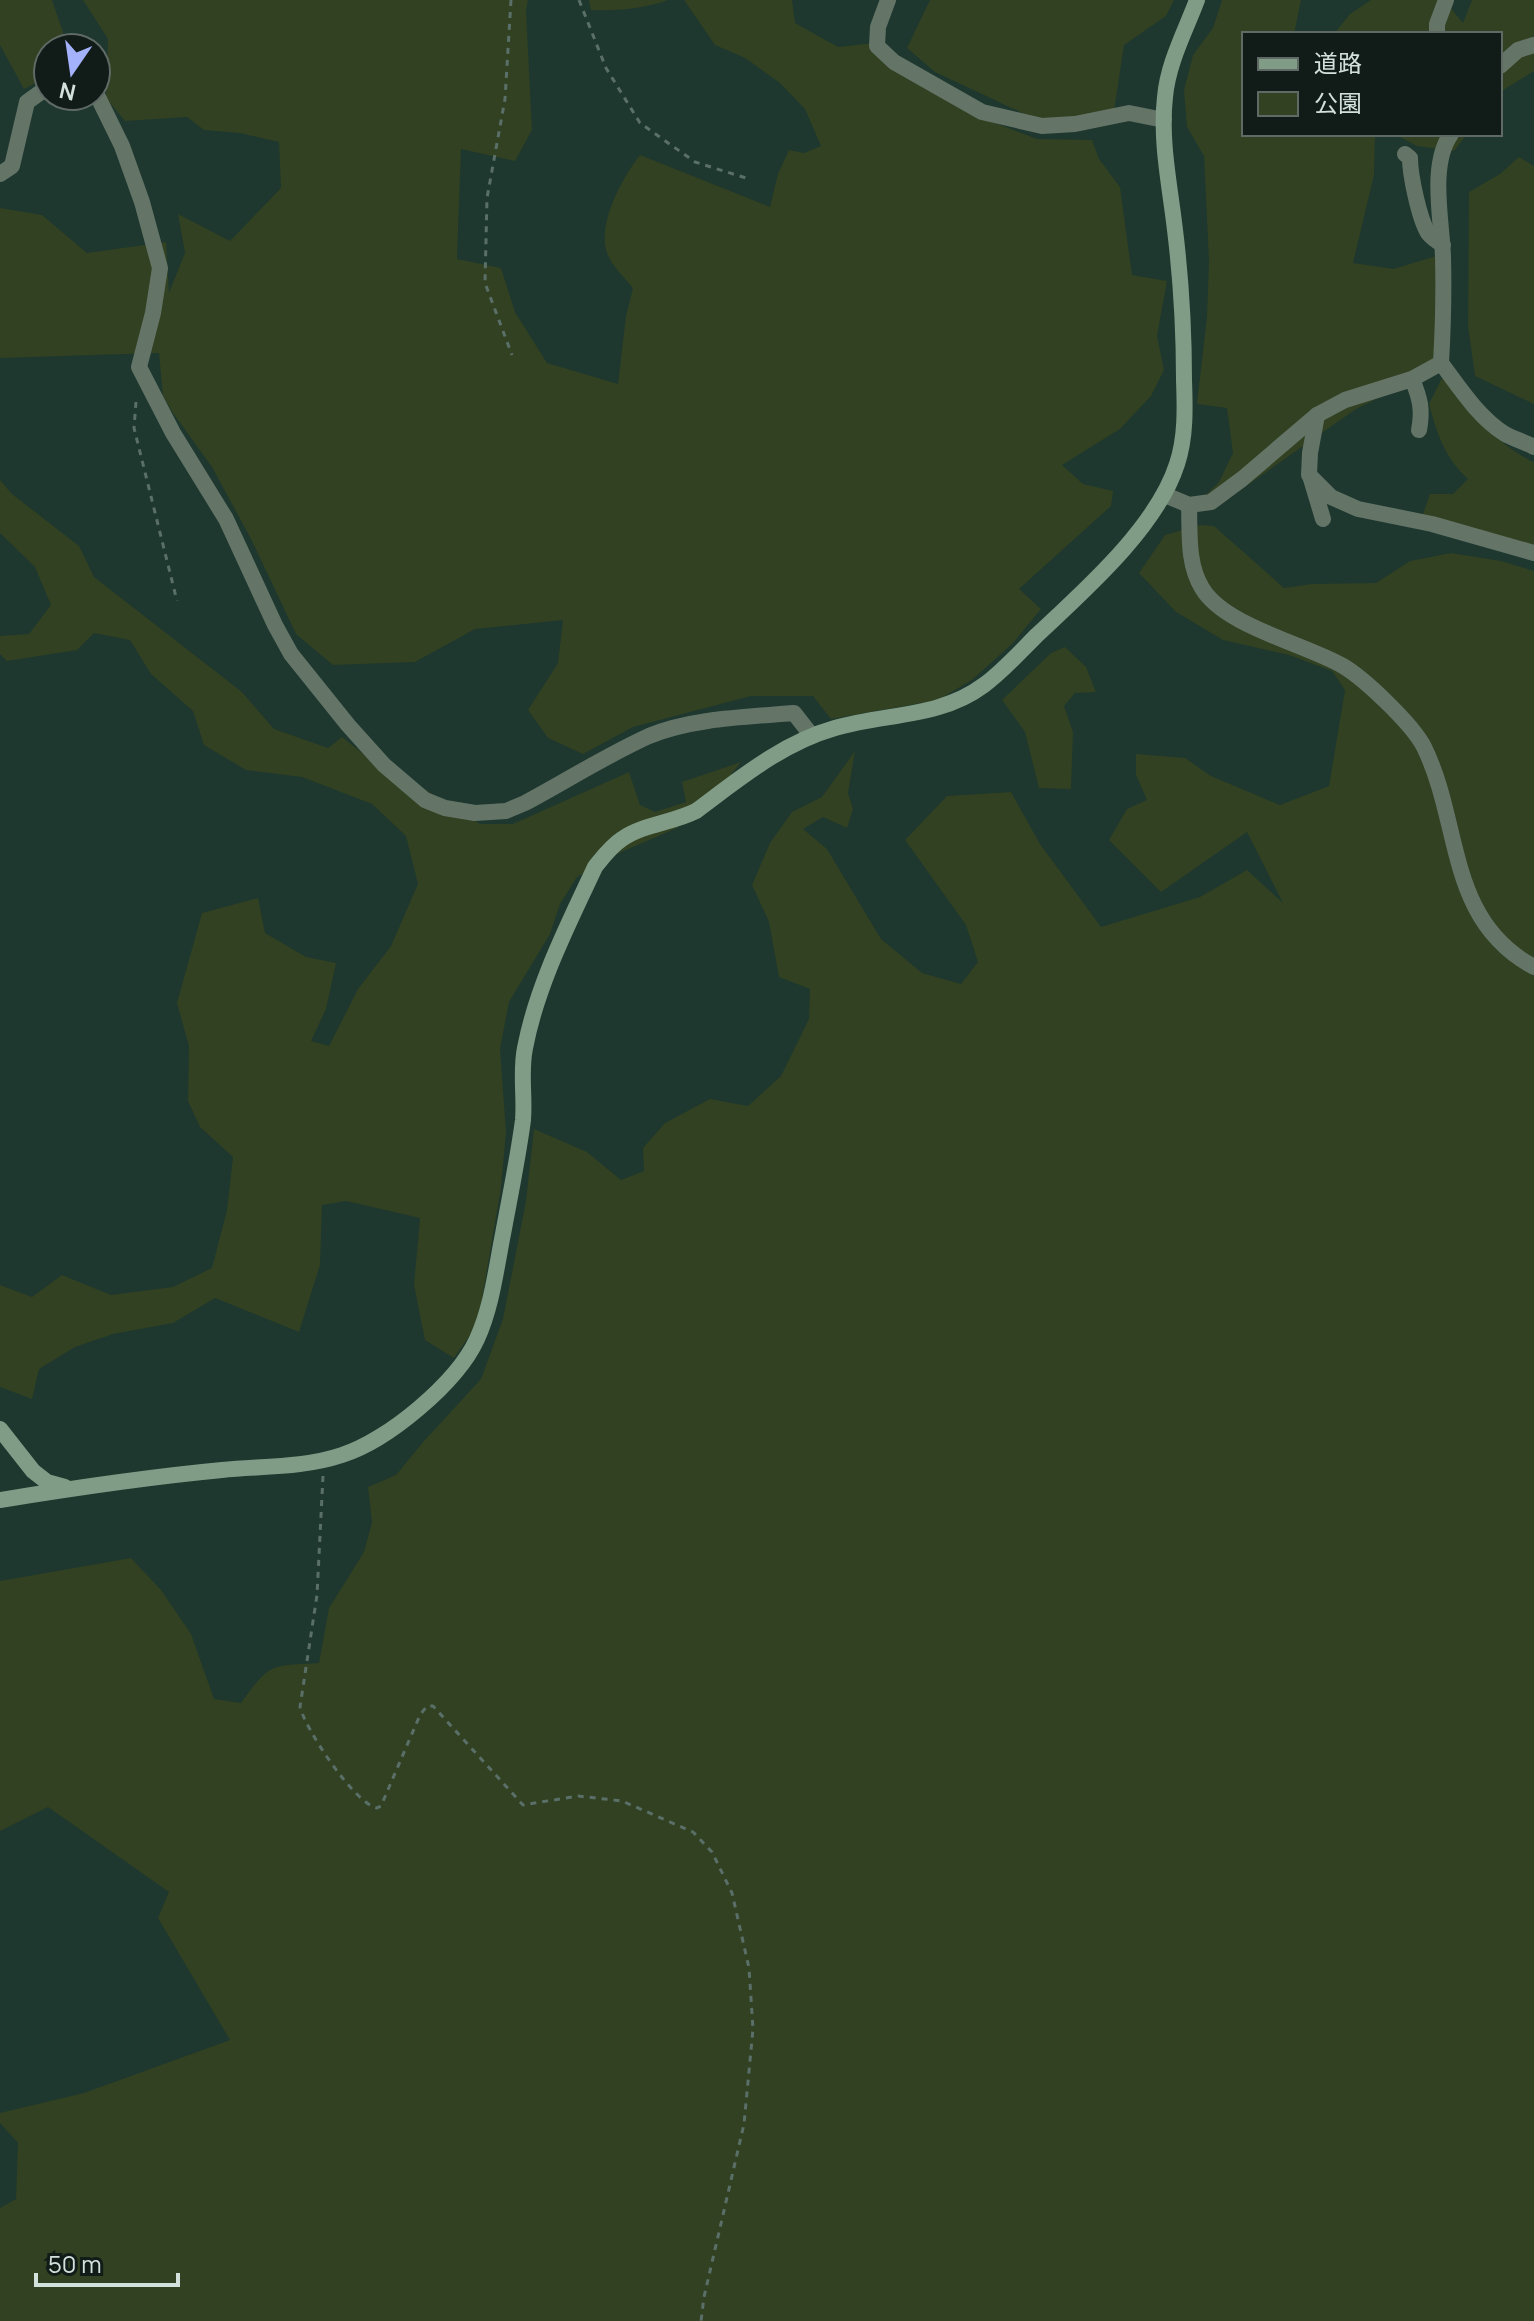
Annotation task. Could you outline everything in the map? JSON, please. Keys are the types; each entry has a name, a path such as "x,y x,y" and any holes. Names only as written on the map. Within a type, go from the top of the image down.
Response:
{"street":[{"path":"888,0 878,27 877,46 894,62 982,112 1042,126 1075,124 1129,113 1164,120"},
{"path":"0,1500 71,1488 323,1461 345,1455 386,1434 425,1402 466,1358 482,1325 519,1147 523,1116 524,1049 550,966 595,867 621,839 696,811 771,756 812,736 858,723 927,711 960,699 987,683 1129,544 1165,495 1182,447 1185,398 1179,260 1164,120 1169,72 1197,0"},
{"path":"1437,32 1446,0"},
{"path":"1502,64 1518,50 1534,45"},
{"path":"0,174 12,166 27,102 32,98"},
{"path":"105,112 137,188 160,268 153,313 139,367 173,433 226,519 291,654 384,765 425,800 445,808 490,814 525,803 651,735 696,724 794,713 812,736"},
{"path":"1438,136 1443,245 1441,363 1492,425 1534,447"},
{"path":"1438,171 1449,136"},
{"path":"1405,154 1410,158 1416,197 1428,233 1443,245"},
{"path":"1165,495 1189,505 1211,502 1317,415 1345,400 1412,379 1441,363"},
{"path":"1412,379 1420,397 1422,412 1419,430"},
{"path":"1317,415 1309,475 1323,519"},
{"path":"1309,475 1331,497 1358,509 1432,524 1534,553"},
{"path":"1189,505 1193,569 1202,590 1218,607 1344,667 1380,695 1422,743 1440,782 1454,853 1471,901 1499,943 1534,967"},
{"path":"0,1429 33,1471 47,1482 71,1488"}],"path":[{"path":"511,0 505,99 487,198 485,283 512,355"},
{"path":"579,0 606,68 640,123 695,162 746,178"},
{"path":"137,397 134,428 177,601"},
{"path":"323,1461 317,1595 300,1707 304,1720 339,1774 368,1805 381,1806 420,1715 427,1706 433,1706 523,1805 578,1796 622,1801 693,1832 712,1852 732,1893 749,1968 753,2029 744,2124 701,2321"}],"green space":[{"path":"0,0 52,0 63,32 32,32 32,85 24,89 0,45"},
{"path":"83,0 528,0 532,130 515,161 461,149 457,259 501,268 515,312 547,363 618,384 626,316 633,288 609,258 605,229 619,188 640,155 770,207 778,174 789,150 804,153 821,146 805,109 780,83 745,58 715,45 684,0 792,0 795,23 838,47 874,43 969,113 1037,139 1092,140 1099,159 1120,187 1132,275 1167,281 1157,336 1164,370 1151,396 1120,429 1062,465 1083,484 1113,491 1111,506 1019,589 1041,609 1013,643 972,680 938,700 831,719 813,696 751,696 633,727 583,754 548,738 528,710 558,663 563,620 475,629 415,662 333,665 296,634 251,539 212,467 163,396 159,353 0,358 0,208 42,215 87,253 166,242 169,293 185,253 178,214 230,241 281,188 279,142 240,133 204,130 187,117 125,121 112,105 112,32 104,32"},
{"path":"589,0 668,0 621,10 591,10"},
{"path":"930,0 1174,0 1166,16 1124,45 1114,111 1085,117 1037,120 935,72 907,48"},
{"path":"1222,0 1301,0 1294,32 1242,32 1242,136 1375,136 1374,175 1353,263 1394,269 1436,256 1447,338 1422,377 1356,409 1242,489 1198,503 1219,482 1233,453 1227,408 1197,404 1207,316 1209,261 1204,156 1187,127 1184,90 1193,55 1213,28"},
{"path":"1371,0 1444,0 1463,23 1472,0 1534,0 1534,71 1502,91 1502,32 1336,32 1350,14"},
{"path":"1398,136 1465,136 1454,151 1417,146"},
{"path":"1519,157 1534,166 1534,404 1475,376 1468,326 1469,192 1500,174"},
{"path":"1442,378 1495,436 1534,462 1534,553 1466,532 1423,514 1430,494 1453,494 1468,479 1453,463 1443,445 1429,404"},
{"path":"0,480 12,494 79,546 94,577 242,692 274,729 328,748 342,737 367,757 480,824 513,824 629,772 640,805 655,812 686,802 682,782 741,762 726,781 677,828 612,856 577,877 560,904 550,934 509,1002 500,1049 506,1132 501,1188 481,1305 473,1331 454,1358 425,1340 414,1285 420,1218 346,1201 322,1205 320,1265 299,1332 215,1298 173,1323 113,1334 75,1347 39,1369 32,1399 0,1387 0,1285 32,1297 62,1275 111,1295 173,1287 212,1268 227,1210 233,1157 200,1127 188,1101 189,1046 177,1003 202,913 258,898 265,933 306,957 336,963 326,1009 311,1041 329,1046 358,989 391,946 418,884 406,836 372,804 302,777 246,770 204,745 193,711 151,674 130,640 94,633 77,650 7,661 0,654 0,636 29,634 51,605 35,567 0,533"},
{"path":"1200,525 1214,526 1284,588 1312,584 1376,583 1410,561 1451,553 1501,561 1534,571 1534,2321 0,2321 0,2208 16,2199 18,2143 0,2123 0,2113 84,2093 230,2040 158,1918 169,1892 48,1807 0,1831 0,1581 131,1558 161,1590 191,1634 214,1699 241,1703 259,1680 273,1669 319,1663 329,1608 364,1552 372,1522 368,1487 396,1475 481,1379 503,1319 526,1201 534,1129 587,1152 621,1180 644,1171 643,1148 665,1123 710,1099 748,1106 781,1076 809,1019 810,989 779,977 769,922 752,885 770,843 792,812 822,797 855,751 848,793 853,809 847,828 823,817 803,829 827,849 881,939 922,973 961,984 978,962 966,925 905,840 947,796 1011,792 1040,844 1101,927 1200,897 1247,870 1283,903 1247,832 1161,892 1109,840 1127,809 1147,800 1136,775 1136,754 1185,758 1211,776 1280,805 1329,786 1345,690 1332,671 1289,655 1223,640 1176,612 1139,573 1165,535"},
{"path":"1065,647 1086,667 1096,692 1075,693 1064,706 1073,732 1071,789 1039,788 1025,732 1002,700 1051,653"}]}
